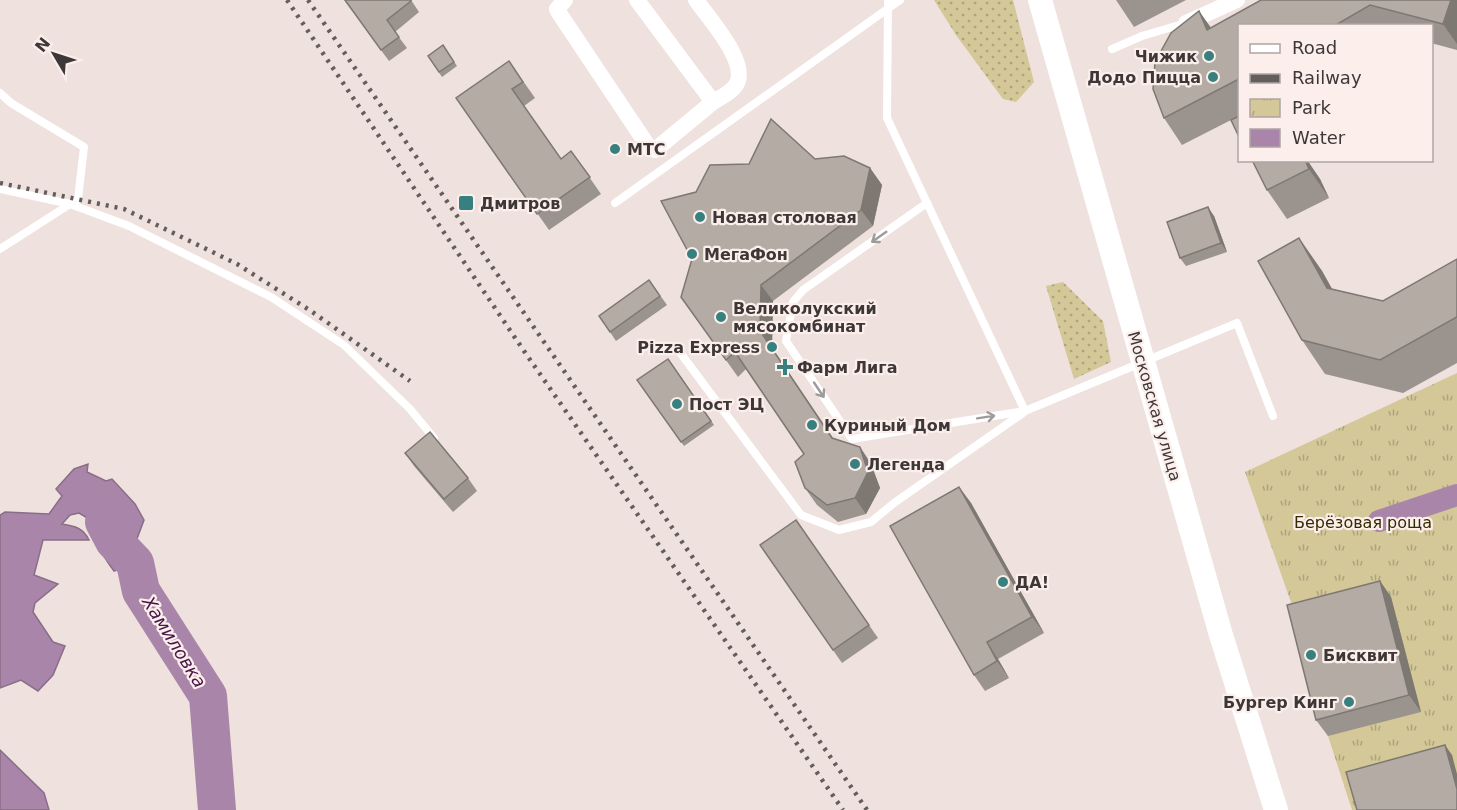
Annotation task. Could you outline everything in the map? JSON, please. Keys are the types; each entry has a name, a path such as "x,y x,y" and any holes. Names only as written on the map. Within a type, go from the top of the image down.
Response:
{"main road":[{"name":"Московская улица","path":"1040,0 1221,635 1276,810"}],"street":[{"path":"565,0 557,9 559,13 650,149 655,150 713,102 734,88 740,78 738,61 696,0"},
{"path":"637,0 713,102"},
{"path":"1186,23 1237,0"}],"lane":[{"path":"615,203 828,52 888,3 900,0"},
{"path":"888,3 887,118 1026,411"},
{"path":"1112,49 1142,36 1186,23"},
{"path":"0,93 11,103 84,147 78,199 0,249"},
{"path":"0,189 70,204 129,226 271,297 344,345 410,409 434,438"},
{"path":"927,204 803,290 793,302 786,340 852,439 1026,411"},
{"path":"676,347 801,515 839,530 872,522 894,503 1026,411 1237,323 1273,416"}],"green space":[{"path":"934,0 1013,0 1034,82 1016,102 1003,99 956,35"},
{"path":"1063,282 1103,321 1111,362 1074,379 1046,286"},
{"name":"Берёзовая роща","path":"1457,373 1457,810 1352,810 1328,736 1298,622 1245,472"}],"water":[{"path":"88,464 87,472 106,481 112,479 135,504 144,520 132,552 135,563 114,571 102,552 94,524 79,513 70,515 62,524 78,528 89,540 43,540 34,575 58,584 35,603 33,612 53,642 65,646 53,675 38,691 21,680 0,688 0,515 5,512 49,514 62,496 56,489 74,469"},
{"path":"0,750 44,793 49,810 0,810"}],"building":[{"path":"345,0 411,1 387,20 399,37 381,50"},
{"path":"1261,0 1451,0 1443,24 1370,5 1337,24 1238,24 1238,80 1164,118 1153,89 1155,62 1171,33 1199,11 1207,30"},
{"path":"443,45 454,62 439,72 428,56"},
{"name":"Дмитров","path":"509,61 523,82 512,89 561,159 571,151 590,177 537,214 456,98"},
{"path":"1238,116 1238,135 1231,120"},
{"path":"771,119 815,159 844,156 870,168 861,210 761,285 760,331 832,438 860,447 868,472 855,498 827,505 805,488 795,462 804,454 735,352 726,360 681,297 692,259 661,201 696,192 710,165 749,164"},
{"path":"1253,162 1306,162 1309,169 1267,190"},
{"path":"1208,207 1221,243 1180,258 1167,222"},
{"path":"1299,238 1327,288 1383,301 1457,259 1457,317 1380,360 1302,340 1258,261"},
{"path":"649,280 660,296 610,332 599,316"},
{"name":"Пост ЭЦ","path":"668,359 711,421 681,442 637,380"},
{"path":"430,432 468,478 444,499 405,453"},
{"path":"959,487 1032,617 987,642 997,661 974,675 890,526"},
{"path":"796,520 869,625 833,650 760,545"},
{"path":"1380,581 1409,695 1316,720 1287,605"},
{"path":"1445,745 1457,789 1457,810 1357,810 1346,772"}],"waterway":[{"path":"1379,521 1457,495"},
{"name":"Хамиловка","path":"104,522 114,541 135,563 141,591 208,696 217,810"}],"railway":[{"path":"287,0 524,351 843,810"},
{"path":"308,0 867,810"},
{"path":"0,183 124,209 237,264 311,311 410,381"}],"place":[{"name":"Чижик","path":"1209,56"},
{"name":"Додо Пицца","path":"1213,77"},
{"name":"МТС","path":"615,149"},
{"name":"Дмитров","path":"466,203"},
{"name":"Новая столовая","path":"700,217"},
{"name":"МегаФон","path":"692,254"},
{"name":"Великолукский мясокомбинат","path":"721,317"},
{"name":"Pizza Express","path":"772,347"},
{"name":"Фарм Лига","path":"785,367"},
{"name":"Пост ЭЦ","path":"677,404"},
{"name":"Куриный Дом","path":"812,425"},
{"name":"Легенда","path":"855,464"},
{"name":"ДА!","path":"1003,582"},
{"name":"Бисквит","path":"1311,655"},
{"name":"Бургер Кинг","path":"1349,702"}]}
